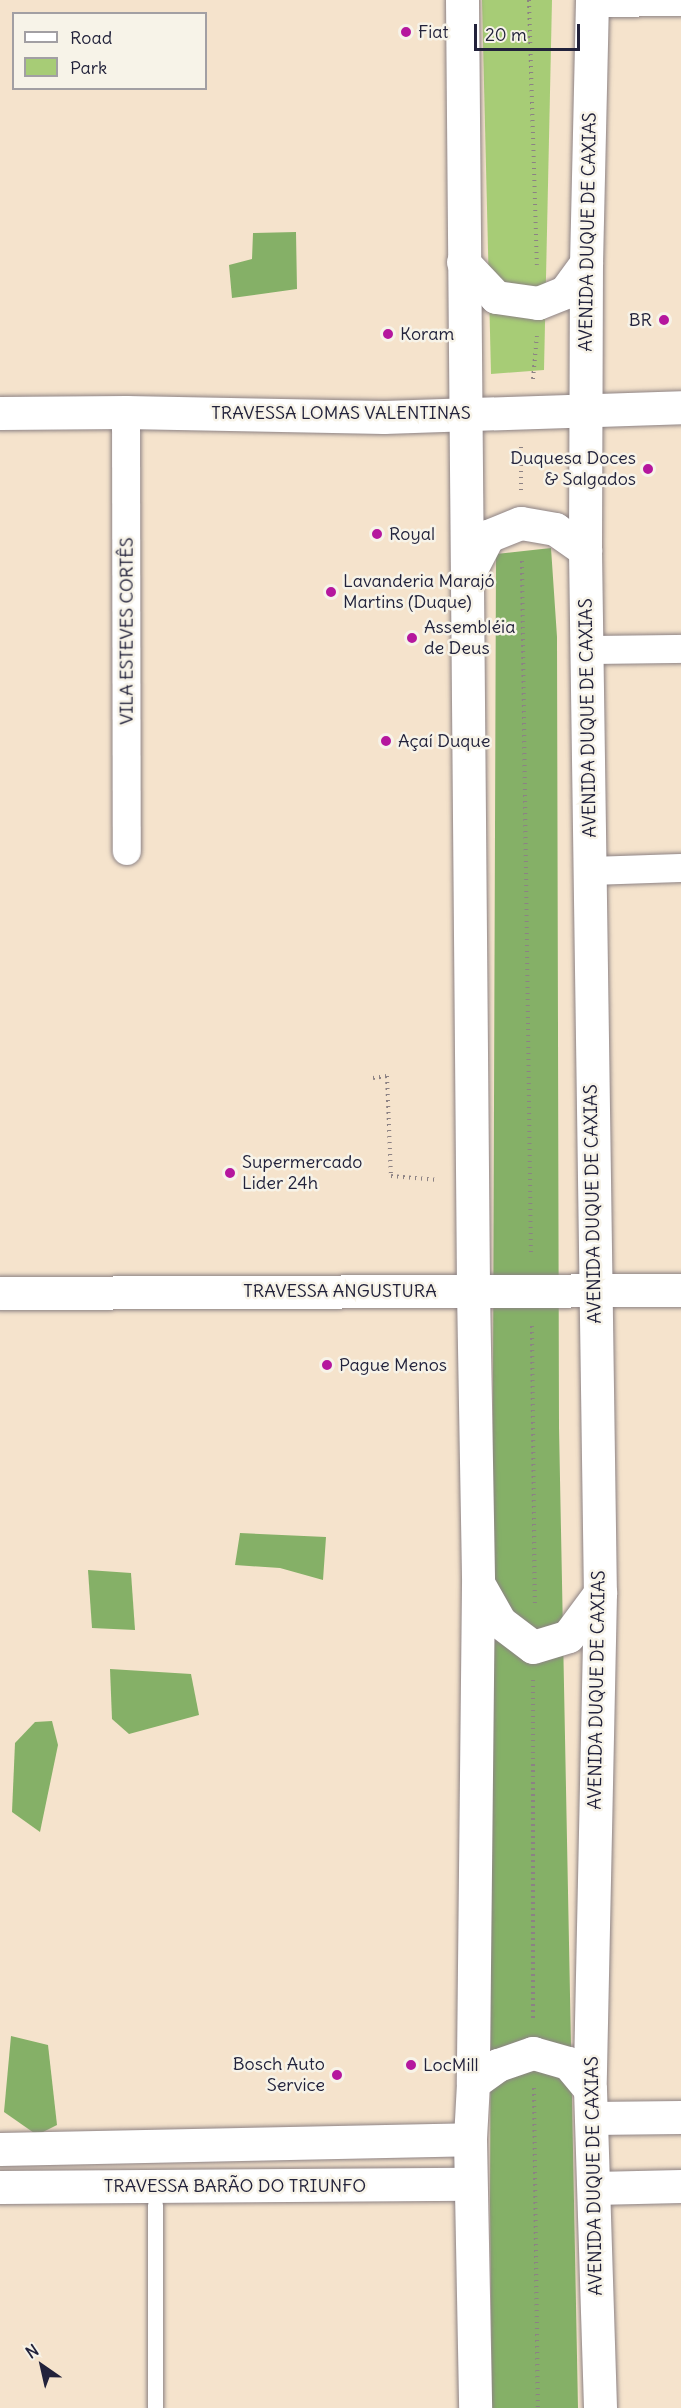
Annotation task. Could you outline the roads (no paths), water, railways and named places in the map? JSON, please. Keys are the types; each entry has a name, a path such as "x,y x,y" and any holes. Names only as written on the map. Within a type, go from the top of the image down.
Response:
{"main road":[{"path":"462,0 473,1290 478,1584 473,2083 470,2139 475,2408"},
{"name":"AVENIDA DUQUE DE CAXIAS","path":"592,1 586,263 585,550 600,1593 591,2103 600,2408"},
{"path":"463,262 496,297 538,303 566,292 586,263"},
{"name":"TRAVESSA LOMAS VALENTINAS","path":"0,413 126,412 384,417 681,407"},
{"path":"468,575 488,536 521,523 555,529 585,550"},
{"name":"TRAVESSA ANGUSTURA","path":"0,1293 681,1290"},
{"path":"478,1584 500,1622 533,1647 568,1636 600,1593"},
{"path":"473,2083 498,2065 533,2053 568,2063 591,2103 681,2117"},
{"path":"0,2150 470,2139"},
{"name":"TRAVESSA BARÃO DO TRIUNFO","path":"0,2187 155,2195 470,2184"},
{"path":"594,2188 681,2186"}],"street":[{"path":"592,1 681,2"},
{"name":"VILA ESTEVES CORTÊS","path":"126,412 127,851"},
{"path":"586,650 681,649"},
{"path":"590,871 681,868"}],"lane":[{"path":"155,2195 155,2408"}],"place":[{"name":"Fiat","path":"406,32"},
{"name":"BR","path":"664,320"},
{"name":"Koram","path":"388,334"},
{"name":"Duquesa Doces & Salgados","path":"648,469"},
{"name":"Royal","path":"377,534"},
{"name":"Lavanderia Marajó Martins (Duque)","path":"331,592"},
{"name":"Assembléia de Deus","path":"412,638"},
{"name":"Açaí Duque","path":"386,741"},
{"name":"Supermercado Lider 24h","path":"230,1173"},
{"name":"Pague Menos","path":"327,1365"},
{"name":"LocMill","path":"411,2065"},
{"name":"Bosch Auto Service","path":"337,2075"}]}
